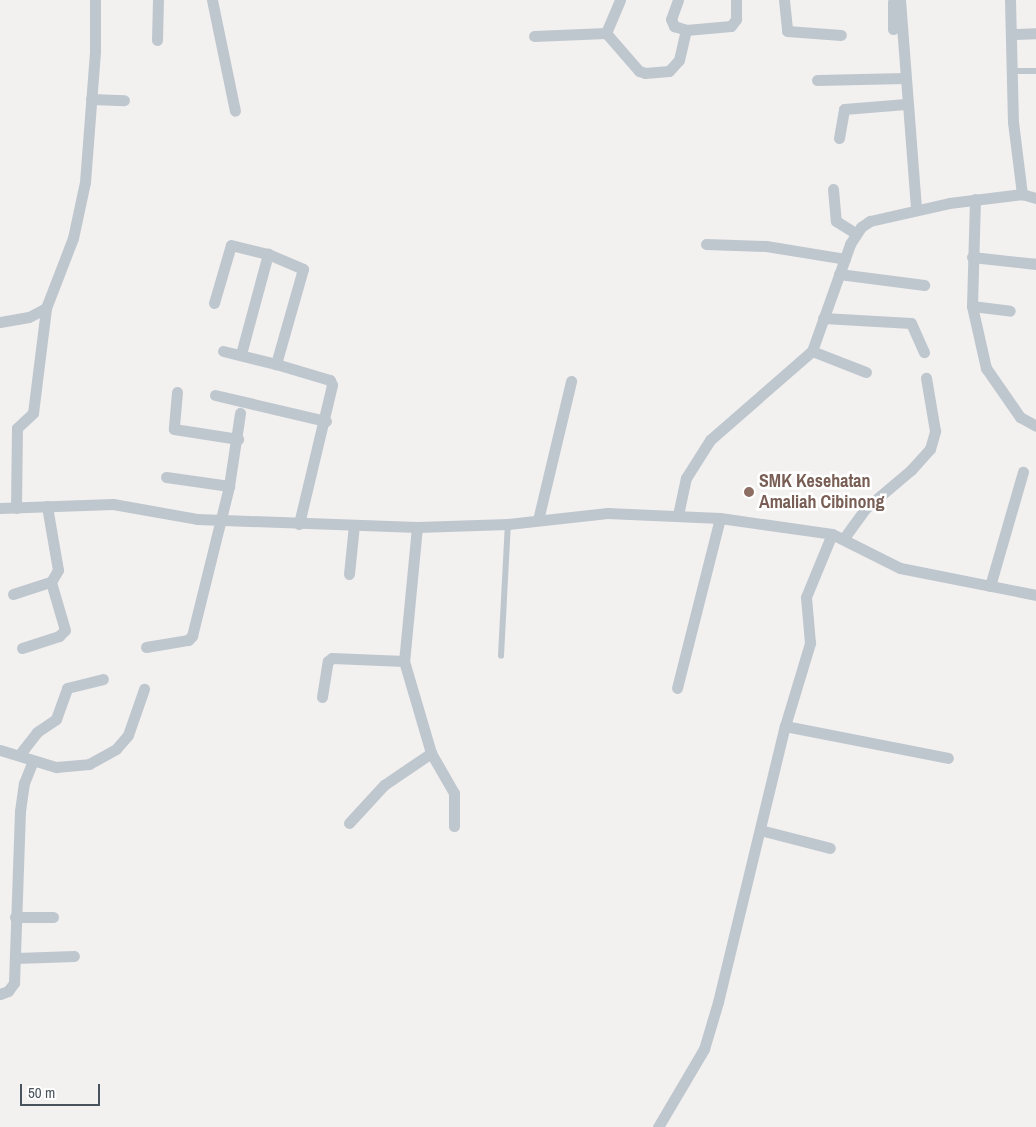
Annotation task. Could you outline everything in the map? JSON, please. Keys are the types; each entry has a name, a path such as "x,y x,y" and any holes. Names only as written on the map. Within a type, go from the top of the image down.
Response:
{"street":[{"path":"16,508 17,428 33,413 46,308 73,238 85,182 95,0"},
{"path":"157,40 158,0"},
{"path":"212,0 234,111"},
{"path":"606,33 620,0"},
{"path":"678,0 671,19 674,26 686,30 731,26 736,19 736,0"},
{"path":"784,0 786,31 841,35"},
{"path":"893,0 893,29"},
{"path":"900,0 904,78 916,209"},
{"path":"1010,0 1013,34 1014,144 1022,194"},
{"path":"606,33 639,71 645,74 669,71 679,60 686,30"},
{"path":"534,36 606,33"},
{"path":"1013,34 1036,33"},
{"path":"817,80 904,78"},
{"path":"91,99 124,100"},
{"path":"839,138 844,109 906,104"},
{"path":"833,189 836,221 855,233"},
{"path":"678,515 686,478 710,440 812,351 855,233 870,221 916,209 1022,194 1036,198"},
{"path":"975,200 972,306 986,368 1020,418 1036,426"},
{"path":"706,244 766,246 845,259"},
{"path":"214,304 229,247 239,245 300,265 303,272 276,364"},
{"path":"241,354 268,254"},
{"path":"972,257 1036,264"},
{"path":"839,274 924,285"},
{"path":"972,306 1010,311"},
{"path":"0,322 29,317 46,308"},
{"path":"823,318 911,323 924,352"},
{"path":"223,351 241,354 331,380 326,421 299,524"},
{"path":"812,351 866,372"},
{"path":"844,538 866,508 911,470 930,449 935,431 926,378"},
{"path":"538,520 571,381"},
{"path":"177,392 174,429 238,439"},
{"path":"216,395 326,421"},
{"path":"146,647 192,638 229,486 238,439 240,413"},
{"path":"990,586 1023,472"},
{"path":"166,476 229,486"},
{"path":"0,508 113,504 176,517 299,524 417,527 508,524 607,513 720,518 832,534 844,538 900,568 1036,595"},
{"path":"13,594 51,582 58,570 47,506"},
{"path":"677,688 720,518"},
{"path":"349,574 354,525"},
{"path":"417,527 404,660 431,753 454,793 454,826"},
{"path":"658,1127 704,1049 785,726 810,643 806,597 832,534"},
{"path":"22,648 59,636 65,630 51,582"},
{"path":"322,697 328,662 332,658 404,660"},
{"path":"20,754 37,732 56,719 67,688 103,679"},
{"path":"0,750 20,754 33,761 56,767 74,766 103,758 128,735 144,688"},
{"path":"785,726 948,758"},
{"path":"348,823 384,785 431,753"},
{"path":"0,994 13,986 16,958 21,801 24,782 33,761"},
{"path":"760,830 830,848"},
{"path":"16,917 53,917"},
{"path":"16,958 74,956"}],"lane":[{"path":"1014,71 1036,71"},
{"path":"501,656 508,524"}],"place":[{"name":"SMK Kesehatan Amaliah Cibinong","path":"749,492"}]}
